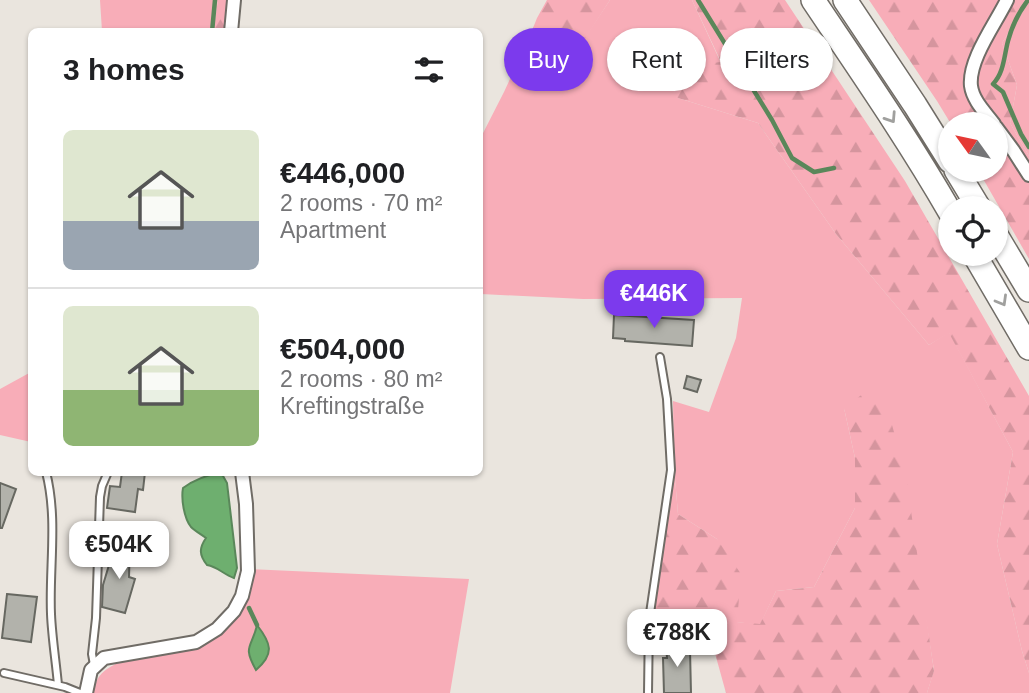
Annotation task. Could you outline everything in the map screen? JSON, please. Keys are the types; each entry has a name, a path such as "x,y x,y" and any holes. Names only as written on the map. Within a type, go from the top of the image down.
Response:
{"highway":[{"path":"813,0 869,82 941,196"},
{"path":"845,0 938,141"},
{"path":"1008,255 1029,290"},
{"path":"981,266 1029,348"}],"street":[{"path":"232,28 234,0"},
{"path":"985,112 976,101 971,86 979,50 1007,0"},
{"path":"1008,143 1029,175"},
{"path":"86,693 91,670 104,658 196,642 217,629 234,611 242,596 248,571 242,476"}],"lane":[{"path":"648,693 649,620 671,470 667,399 660,357"},
{"path":"47,476 52,519 51,615 58,685"},
{"path":"94,667 92,654 96,618 100,497 106,476"},
{"path":"4,673 58,685 80,693"}],"green space":[{"path":"100,0 218,0 214,28 102,28"},
{"path":"218,0 231,0 227,28 214,28"},
{"path":"547,0 610,0 592,28 533,28"},
{"path":"610,0 692,0 705,28 607,28 607,91 676,91 678,98 758,123 836,234 929,345 949,332 1013,452 997,544 1029,673 1029,693 927,693 934,670 926,620 844,408 855,458 855,508 814,587 776,591 760,625 737,622 717,539 678,514 673,401 709,412 736,338 742,298 583,299 483,294 483,133 504,91 593,91 591,28"},
{"path":"692,0 785,0 804,28 720,28 720,60"},
{"path":"869,0 1025,0 1021,13 1002,43 1017,85 1010,123 1029,156 1029,259 1008,222 1008,196 993,196 985,182 1008,182 1008,112 944,112"},
{"path":"1025,0 1029,0 1029,156 1010,123 1017,85 1002,43 1021,13"},
{"path":"706,30 720,63 706,64"},
{"path":"720,62 720,91 833,91 833,72 905,181 938,238 938,266 954,266 1029,396 1029,673 997,544 1013,452 949,333 929,345 836,234 758,123 678,98 670,91 706,91 706,63"},
{"path":"28,374 28,441 0,435 0,389"},
{"path":"880,381 906,476 934,671 927,693 726,693 703,610 651,619 674,466 678,514 717,539 741,574 737,622 760,624 776,591 814,587 855,508 855,458 844,408"},
{"path":"251,569 469,579 450,693 93,693 96,681 119,662 217,633"}],"shaded area":[{"path":"223,476 227,483 237,568 234,578 207,565 201,555 206,538 191,527 187,519 183,488 201,478"},
{"path":"257,625 269,648 266,659 256,670 249,647"}],"building":[{"path":"614,315 694,320 692,346 613,338"},
{"path":"687,376 701,380 697,392 684,388"},
{"path":"121,476 145,476 143,490 138,489 135,512 107,508 110,486 120,487"},
{"path":"0,483 16,489 2,528 0,528"},
{"path":"117,542 130,542 129,577 135,579 125,613 102,607 103,585 109,565 116,567"},
{"path":"7,594 37,597 31,642 2,638"},
{"path":"685,643 686,650 690,650 691,693 664,693 663,658 667,658 666,644"}],"waterway":[{"path":"212,28 215,0"},
{"path":"698,0 772,120 792,158 814,172 834,168"},
{"path":"1028,0 1013,25 1002,70 993,84 1003,92 1029,147"},
{"path":"249,608 257,625"}]}
